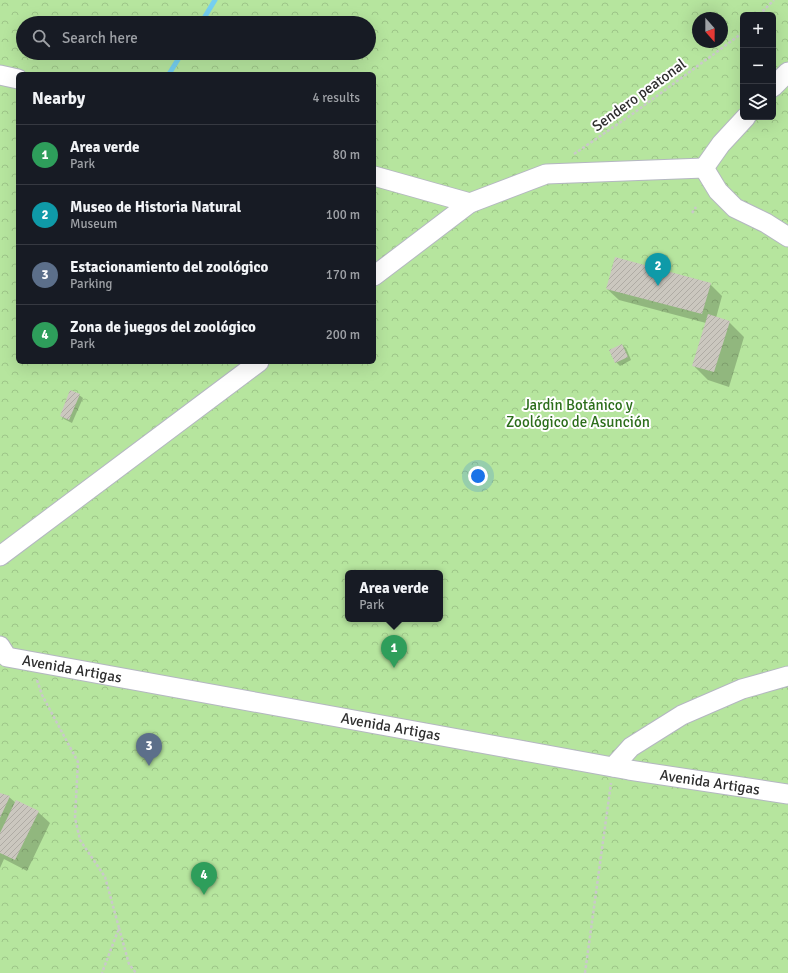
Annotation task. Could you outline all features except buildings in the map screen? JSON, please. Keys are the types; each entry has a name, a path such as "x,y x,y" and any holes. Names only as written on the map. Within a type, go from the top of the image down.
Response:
{"lane":[{"path":"0,74 16,78"},
{"path":"704,168 721,144 743,120"},
{"path":"376,274 470,203 546,174 704,168"},
{"path":"704,168 718,191 735,208 766,223 788,238"},
{"path":"376,177 470,203"},
{"path":"0,556 256,364"},
{"name":"Avenida Artigas","path":"0,646 7,657 613,767 788,794"},
{"path":"613,767 631,747 682,715 742,689 788,676"}],"path":[{"path":"762,12 774,0"},
{"name":"Sendero peatonal","path":"572,156 631,115 740,34"},
{"path":"692,213 696,207"},
{"path":"30,661 42,695 78,762 74,818 80,840 105,877 129,964 136,973"},
{"path":"585,973 613,767"},
{"path":"102,973 118,928"}],"green space":[{"name":"Jardín Botánico y Zoológico de Asunción","path":"0,0 788,0 788,973 0,973"}],"waterway":[{"path":"205,16 215,0"},
{"path":"170,72 178,60"}],"place":[{"name":"Museo de Historia Natural","path":"658,286"},
{"name":"Area verde","path":"394,668"},
{"name":"Estacionamiento del zoológico","path":"149,766"},
{"name":"Zona de juegos del zoológico","path":"204,895"}]}
